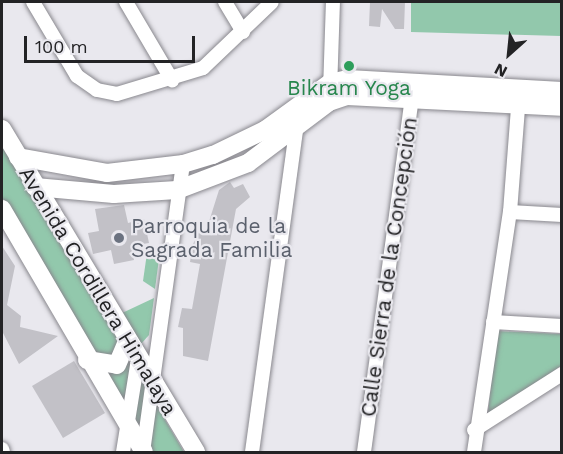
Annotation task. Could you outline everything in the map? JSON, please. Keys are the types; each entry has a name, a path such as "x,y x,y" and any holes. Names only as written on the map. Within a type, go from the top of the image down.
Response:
{"street":[{"path":"33,2 77,76 97,90 117,94 172,80 203,68 272,2"},
{"path":"126,2 172,80"},
{"path":"225,2 243,32"},
{"path":"329,102 333,2"},
{"path":"18,157 107,173 183,164 265,130 330,83 414,82 519,96 561,107"},
{"name":"Calle Sierra de la Concepción","path":"364,453 414,82"},
{"path":"35,187 114,194 177,190 248,163 329,102 346,96 411,102 519,96 561,91"},
{"path":"474,453 474,430 510,212 519,96"},
{"path":"252,453 297,128 296,106"},
{"name":"Avenida Cordillera Himalaya","path":"2,129 196,453"},
{"path":"143,452 150,378 177,190 183,164"},
{"name":"Avenida Cordillera Himalaya","path":"2,210 87,360 143,452"},
{"path":"510,212 561,215"},
{"path":"493,322 561,326"},
{"path":"87,360 117,364 128,341"},
{"path":"123,453 138,359"},
{"path":"474,430 561,374"}],"green space":[{"path":"411,2 561,2 561,36 411,32"},
{"path":"2,143 184,452 153,452 2,197"},
{"path":"160,251 155,289 143,281 147,253"},
{"path":"154,298 149,335 141,344 120,314"},
{"path":"496,331 561,334 561,366 488,415"}],"building":[{"path":"370,2 405,2 404,29 395,29 382,9 380,27 369,26"},
{"path":"230,182 234,188 243,184 250,197 236,209 208,361 183,356 183,328 178,327 182,308 192,309 200,264 190,262 193,244 199,232 206,231 219,190"},
{"name":"Parroquia de la Sagrada Familia","path":"124,205 128,223 144,219 149,243 131,246 134,260 114,264 111,250 93,254 88,233 99,231 95,209"},
{"path":"2,246 15,266 7,305 21,316 20,327 58,336 19,364 2,331"},
{"path":"74,361 105,413 63,438 32,386"}],"place":[{"name":"Bikram Yoga","path":"349,66"},
{"name":"Parroquia de la Sagrada Familia","path":"119,238"}]}
